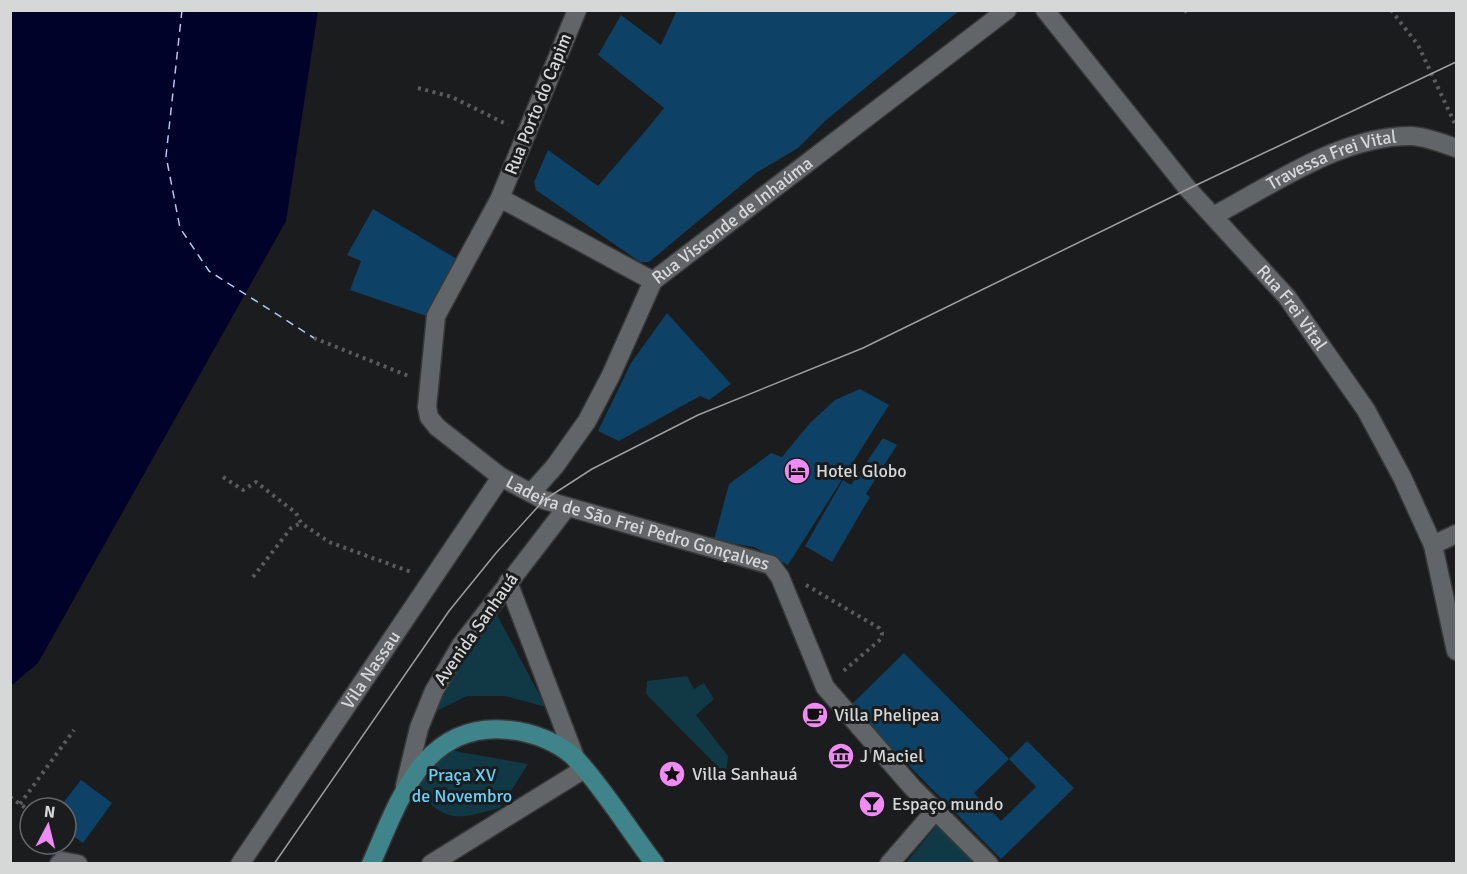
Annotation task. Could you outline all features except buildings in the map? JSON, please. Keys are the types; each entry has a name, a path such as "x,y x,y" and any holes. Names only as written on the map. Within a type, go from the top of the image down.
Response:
{"main road":[{"path":"405,786 418,767 437,748 467,732 498,729 523,731 552,742 580,764 655,864"},
{"name":"Avenida Sanhauá","path":"371,864 405,786"}],"street":[{"name":"Rua Porto do Capim","path":"437,427 429,417 427,407 436,316 500,198 577,10"},
{"name":"Rua Visconde de Inhaúma","path":"531,493 555,466 587,421 611,375 653,281 1007,10"},
{"name":"Rua Frei Vital","path":"1045,10 1188,189 1215,215 1287,297 1366,410 1402,477 1433,545 1456,651"},
{"name":"Travessa Frei Vital","path":"1215,215 1323,158 1365,142 1413,136 1456,148"},
{"name":"Rua Porto do Capim","path":"500,198 653,281"},
{"name":"Ladeira de São Frei Pedro Gonçalves","path":"437,427 501,477 531,493 567,507 771,565 780,577 825,687 864,734 935,811 989,864"},
{"name":"Vila Nassau","path":"240,864 501,477"},
{"name":"Avenida Sanhauá","path":"405,786 419,728 434,691 461,645 567,507"},
{"path":"1433,545 1456,534"},
{"path":"431,864 580,764 508,582"},
{"path":"889,864 935,811"},
{"path":"58,864 62,861 78,864"}],"path":[{"path":"1391,10 1418,45 1456,127"},
{"path":"418,88 452,98 525,134"},
{"path":"314,338 429,384"},
{"path":"223,477 243,490 256,482 296,513 302,523 329,542 432,580"},
{"path":"253,577 291,528 302,523"},
{"path":"771,565 879,628 882,633 881,639 825,687"},
{"path":"26,796 74,730"}],"green space":[{"name":"Praça XV de Novembro","path":"495,611 546,707 505,696 467,696 434,712 438,700"},
{"path":"687,676 694,689 704,683 714,699 696,715 728,756 726,775 646,694 647,681"},
{"name":"Praça XV de Novembro","path":"437,748 528,764 500,808 472,815 453,816 435,808 413,789"},
{"path":"937,825 976,863 905,864"}],"water":[{"path":"11,10 318,11 286,221 38,663 11,686"}],"ferry route":[{"path":"182,10 166,156 180,228 209,271 314,338"}],"tram line":[{"path":"274,864 449,611 496,553 544,500 592,469 698,415 863,348 1188,189 1456,62"}],"place":[{"name":"Hotel Globo","path":"797,471"},
{"name":"Villa Phelipea","path":"815,715"},
{"name":"J Maciel","path":"841,756"},
{"name":"Villa Sanhauá","path":"672,774"},
{"name":"Espaço mundo","path":"872,804"}]}
